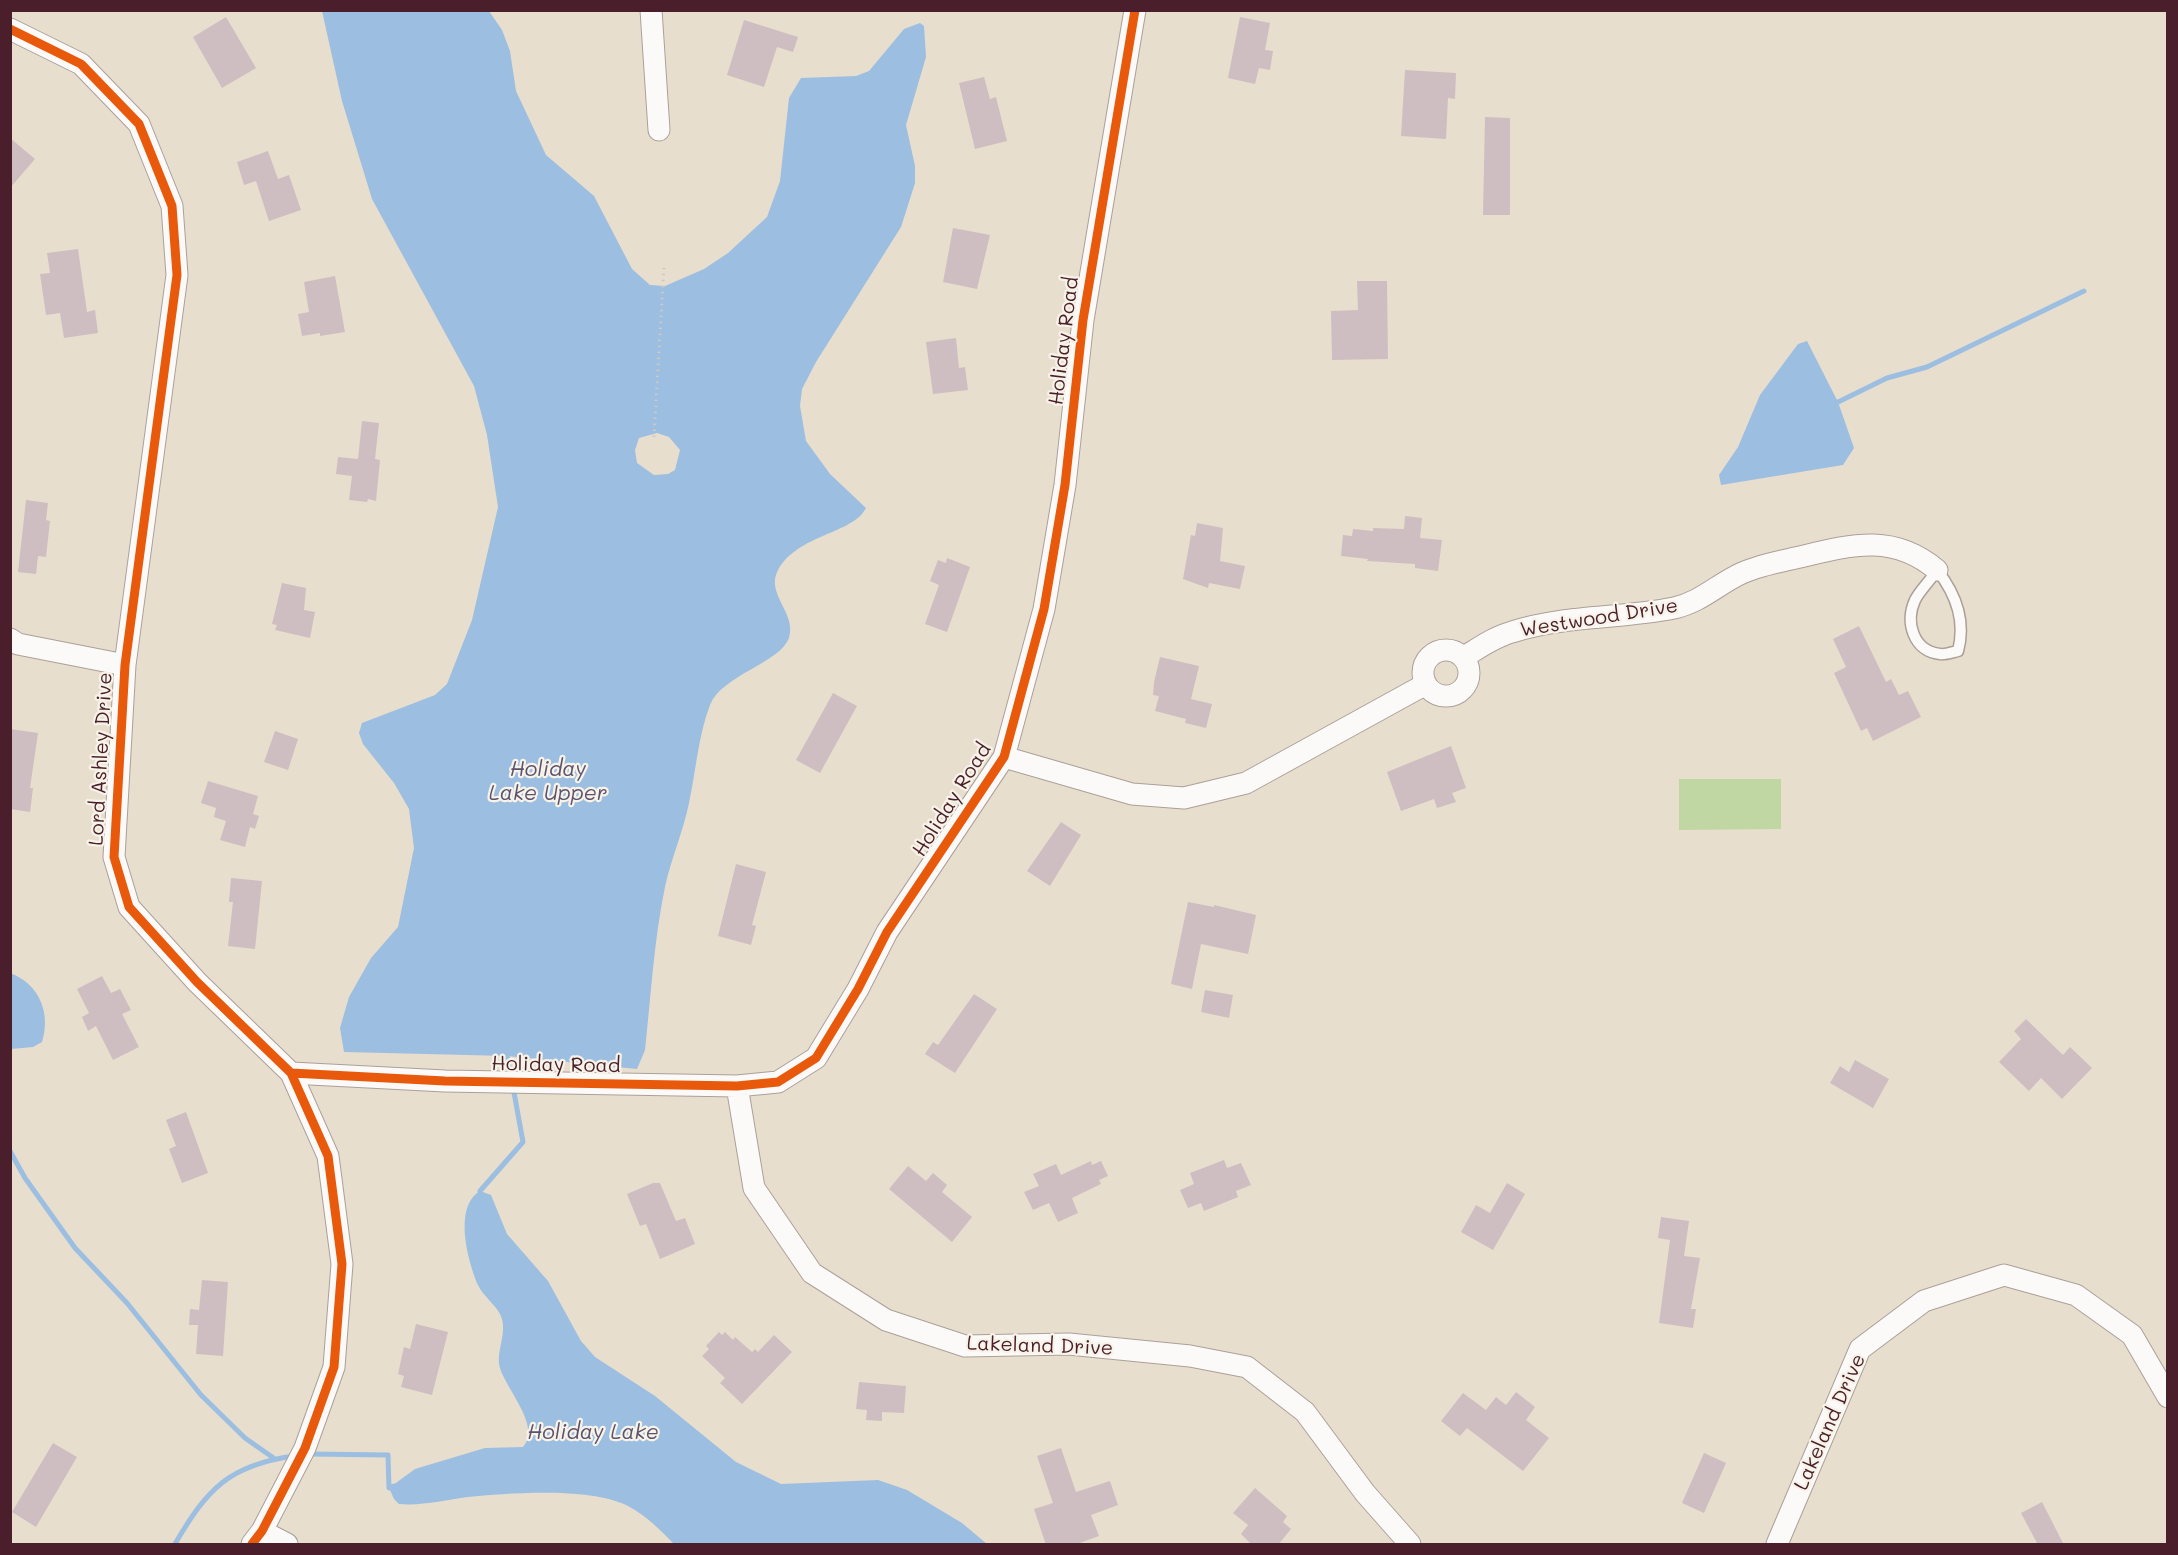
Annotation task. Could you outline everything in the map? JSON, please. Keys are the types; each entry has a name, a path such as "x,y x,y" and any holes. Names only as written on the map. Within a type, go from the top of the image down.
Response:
{"street":[{"path":"651,10 659,130"},
{"name":"Holiday Road","path":"291,1073 445,1081 737,1086 778,1082 816,1058 858,989 888,932 1004,757 1044,609 1065,485 1083,320 1135,10"},
{"name":"Lord Ashley Drive","path":"10,29 81,64 140,124 172,206 177,275 125,665 114,857 129,908 197,982 291,1073 328,1156 342,1264 334,1367 306,1448 257,1538"},
{"name":"Westwood Drive","path":"1464,657 1494,638 1547,622 1676,608 1710,594 1725,583 1758,567 1830,549 1866,544 1903,548 1920,556 1937,570"},
{"path":"10,639 18,644 125,665"},
{"path":"1451,650 1464,657 1468,664 1469,679 1460,692 1445,696 1437,694 1426,684 1423,669 1426,662 1436,652 1451,650"},
{"path":"1004,757 1132,794 1184,798 1246,783 1426,684"},
{"name":"Lakeland Drive","path":"737,1086 754,1188 812,1272 886,1320 965,1346 1069,1344 1190,1356 1247,1367 1305,1412 1365,1493 1410,1545"},
{"name":"Lakeland Drive","path":"1777,1545 1860,1350 1924,1300 2004,1275 2076,1295 2132,1335 2168,1397"},
{"path":"257,1538 287,1545"}],"lane":[{"path":"1937,570 1954,598 1963,633 1958,651 1941,654 1923,648 1912,634 1910,615 1916,598 1937,570"}],"path":[{"path":"654,437 663,266"}],"green space":[{"path":"1679,779 1781,779 1781,829 1679,830"}],"water":[{"name":"Holiday Lake Upper","path":"322,11 489,11 502,30 510,51 516,91 546,155 594,196 632,269 650,285 665,286 704,269 728,253 767,217 780,181 789,98 801,78 856,76 869,71 904,29 920,23 924,26 926,57 906,125 915,166 915,183 901,227 816,362 802,389 800,406 806,441 830,474 866,508 850,524 811,541 787,558 778,570 775,587 789,620 789,638 784,647 775,655 726,685 710,705 700,741 686,814 665,887 655,947 645,1050 637,1069 507,1056 344,1052 340,1028 349,997 371,958 398,927 414,848 409,809 394,783 363,744 359,733 362,723 435,695 447,684 472,620 498,507 487,435 474,386 372,199 342,101","holes":["657,433 669,437 680,450 675,470 668,474 654,475 637,463 635,450 639,438"]},
{"path":"1807,341 1838,402 1854,448 1843,465 1721,485 1719,475 1738,447 1760,395 1798,344"},
{"path":"10,973 29,984 41,1001 45,1021 44,1031 42,1042 33,1047 11,1049"},
{"name":"Holiday Lake","path":"480,1191 491,1195 507,1234 548,1281 581,1341 595,1357 655,1396 736,1462 781,1484 878,1480 907,1490 962,1523 987,1544 674,1544 658,1528 628,1506 612,1500 572,1494 505,1494 399,1504 389,1488 415,1469 485,1448 523,1447 528,1439 526,1419 500,1368 499,1355 503,1328 500,1314 478,1285 467,1249 465,1221 467,1209 472,1199"}],"building":[{"path":"226,17 256,68 222,88 193,37"},
{"path":"1240,17 1270,23 1265,50 1273,51 1270,70 1259,68 1255,84 1228,78"},
{"path":"744,20 798,37 793,52 777,47 764,87 727,75"},
{"path":"1405,70 1456,73 1455,99 1448,98 1446,139 1401,136"},
{"path":"984,77 990,99 996,97 1007,141 975,149 959,83"},
{"path":"1485,117 1510,118 1510,215 1483,215"},
{"path":"10,138 35,159 10,188"},
{"path":"268,151 278,179 289,175 301,210 269,221 256,181 244,185 237,162"},
{"path":"953,228 990,235 977,289 943,282"},
{"path":"78,249 87,312 95,310 98,333 64,338 60,313 46,315 40,274 50,273 47,253"},
{"path":"335,276 345,332 302,336 298,314 309,312 304,282"},
{"path":"1357,281 1387,281 1388,359 1332,360 1331,311 1358,310"},
{"path":"956,338 959,368 965,367 968,390 933,394 926,342"},
{"path":"362,421 379,423 375,459 380,460 376,501 349,500 352,476 336,474 338,457 358,459"},
{"path":"26,500 48,503 46,520 50,521 46,557 38,556 36,574 18,572"},
{"path":"1405,516 1422,518 1420,538 1442,540 1438,571 1415,568 1415,564 1367,561 1368,559 1341,556 1343,535 1352,536 1353,529 1373,531 1373,528 1404,529"},
{"path":"1197,523 1223,528 1220,561 1245,566 1240,589 1209,583 1208,588 1183,579 1191,535 1195,536"},
{"path":"947,558 970,567 947,632 925,624 939,585 930,581 938,560 946,563"},
{"path":"282,583 306,588 304,610 315,612 310,638 275,630 277,625 272,624"},
{"path":"1859,626 1886,682 1891,679 1899,695 1908,691 1921,717 1873,741 1867,728 1861,731 1834,673 1846,667 1833,639"},
{"path":"1160,657 1199,666 1191,699 1212,704 1206,728 1185,723 1186,719 1155,711 1159,696 1153,695 1154,682"},
{"path":"833,693 857,706 820,773 796,760"},
{"path":"10,729 38,733 30,788 33,788 30,812 10,809"},
{"path":"275,731 298,739 288,770 264,762"},
{"path":"1451,746 1466,788 1452,793 1456,802 1437,808 1434,799 1401,811 1387,772"},
{"path":"208,781 258,796 253,814 259,816 255,829 250,827 245,847 220,840 226,821 214,817 216,808 201,803"},
{"path":"1061,822 1081,835 1050,886 1027,871"},
{"path":"736,864 766,872 752,925 756,926 751,945 718,936"},
{"path":"231,878 262,881 255,949 228,946 233,902 229,902"},
{"path":"1188,902 1214,907 1214,905 1256,915 1248,954 1201,944 1192,989 1171,984"},
{"path":"102,976 111,993 120,989 131,1010 122,1014 139,1047 113,1060 96,1026 88,1031 82,1017 89,1013 77,989"},
{"path":"1205,990 1233,995 1229,1018 1201,1012"},
{"path":"974,994 997,1009 955,1073 925,1054 933,1042 938,1045"},
{"path":"2026,1019 2063,1055 2070,1047 2092,1068 2062,1099 2041,1078 2029,1091 1999,1062 2021,1039 2014,1031"},
{"path":"1855,1060 1889,1079 1873,1108 1830,1083 1840,1066 1849,1072"},
{"path":"186,1112 208,1173 182,1183 169,1149 176,1146 166,1120"},
{"path":"1224,1160 1227,1168 1241,1163 1251,1185 1236,1191 1238,1197 1204,1211 1201,1203 1188,1208 1180,1190 1194,1184 1190,1173"},
{"path":"1091,1161 1092,1165 1101,1161 1108,1176 1099,1180 1101,1184 1072,1198 1078,1213 1058,1222 1049,1203 1033,1210 1024,1192 1039,1186 1033,1174 1056,1164 1061,1175"},
{"path":"908,1166 926,1181 933,1173 947,1185 942,1192 972,1217 952,1242 889,1189"},
{"path":"653,1183 660,1183 676,1221 685,1218 695,1244 660,1259 646,1224 640,1226 627,1194"},
{"path":"1507,1183 1525,1194 1493,1250 1461,1232 1476,1205 1490,1213"},
{"path":"1661,1217 1689,1221 1684,1256 1700,1258 1691,1309 1696,1309 1693,1328 1659,1323 1670,1240 1658,1238"},
{"path":"202,1280 228,1282 223,1356 196,1354 198,1325 189,1325 190,1309 199,1310"},
{"path":"416,1324 448,1332 432,1395 401,1387 404,1376 398,1374 404,1347 410,1349"},
{"path":"719,1332 722,1335 725,1332 733,1340 735,1337 752,1352 755,1349 758,1352 774,1335 792,1352 742,1404 720,1383 725,1378 702,1356 709,1349 706,1346"},
{"path":"859,1382 906,1386 904,1413 882,1412 882,1421 866,1420 867,1410 856,1409"},
{"path":"1516,1392 1535,1407 1526,1420 1549,1438 1523,1471 1467,1428 1460,1436 1441,1421 1463,1393 1486,1410 1496,1397 1506,1405"},
{"path":"53,1443 77,1457 36,1527 12,1512"},
{"path":"1061,1448 1076,1492 1110,1481 1118,1505 1091,1515 1099,1536 1074,1545 1046,1545 1034,1509 1053,1503 1037,1456"},
{"path":"1704,1453 1726,1463 1704,1513 1682,1503"},
{"path":"1255,1488 1287,1516 1283,1522 1291,1529 1278,1545 1252,1545 1241,1534 1248,1525 1233,1513"},
{"path":"2042,1502 2064,1545 2038,1545 2021,1513"}],"waterway":[{"path":"1832,405 1887,378 1927,367 2084,291"},
{"path":"510,1049 507,1056 511,1078"},
{"path":"481,1196 480,1191 523,1142 513,1087"},
{"path":"10,1151 25,1178 75,1248 127,1303 201,1395 245,1438 275,1459"},
{"path":"309,1454 388,1455 389,1488 394,1486"},
{"path":"175,1544 198,1508 222,1483 252,1466 294,1456"}],"cycle path":[{"path":"291,1073 445,1081 737,1086 778,1082 816,1058 858,989 887,932 1004,757 1044,609 1065,485 1083,320 1135,10"},
{"path":"10,29 81,64 139,124 172,206 177,275 125,665 114,857 129,907 197,982 291,1073 328,1156 342,1264 334,1367 305,1448 262,1531 252,1544"}]}
